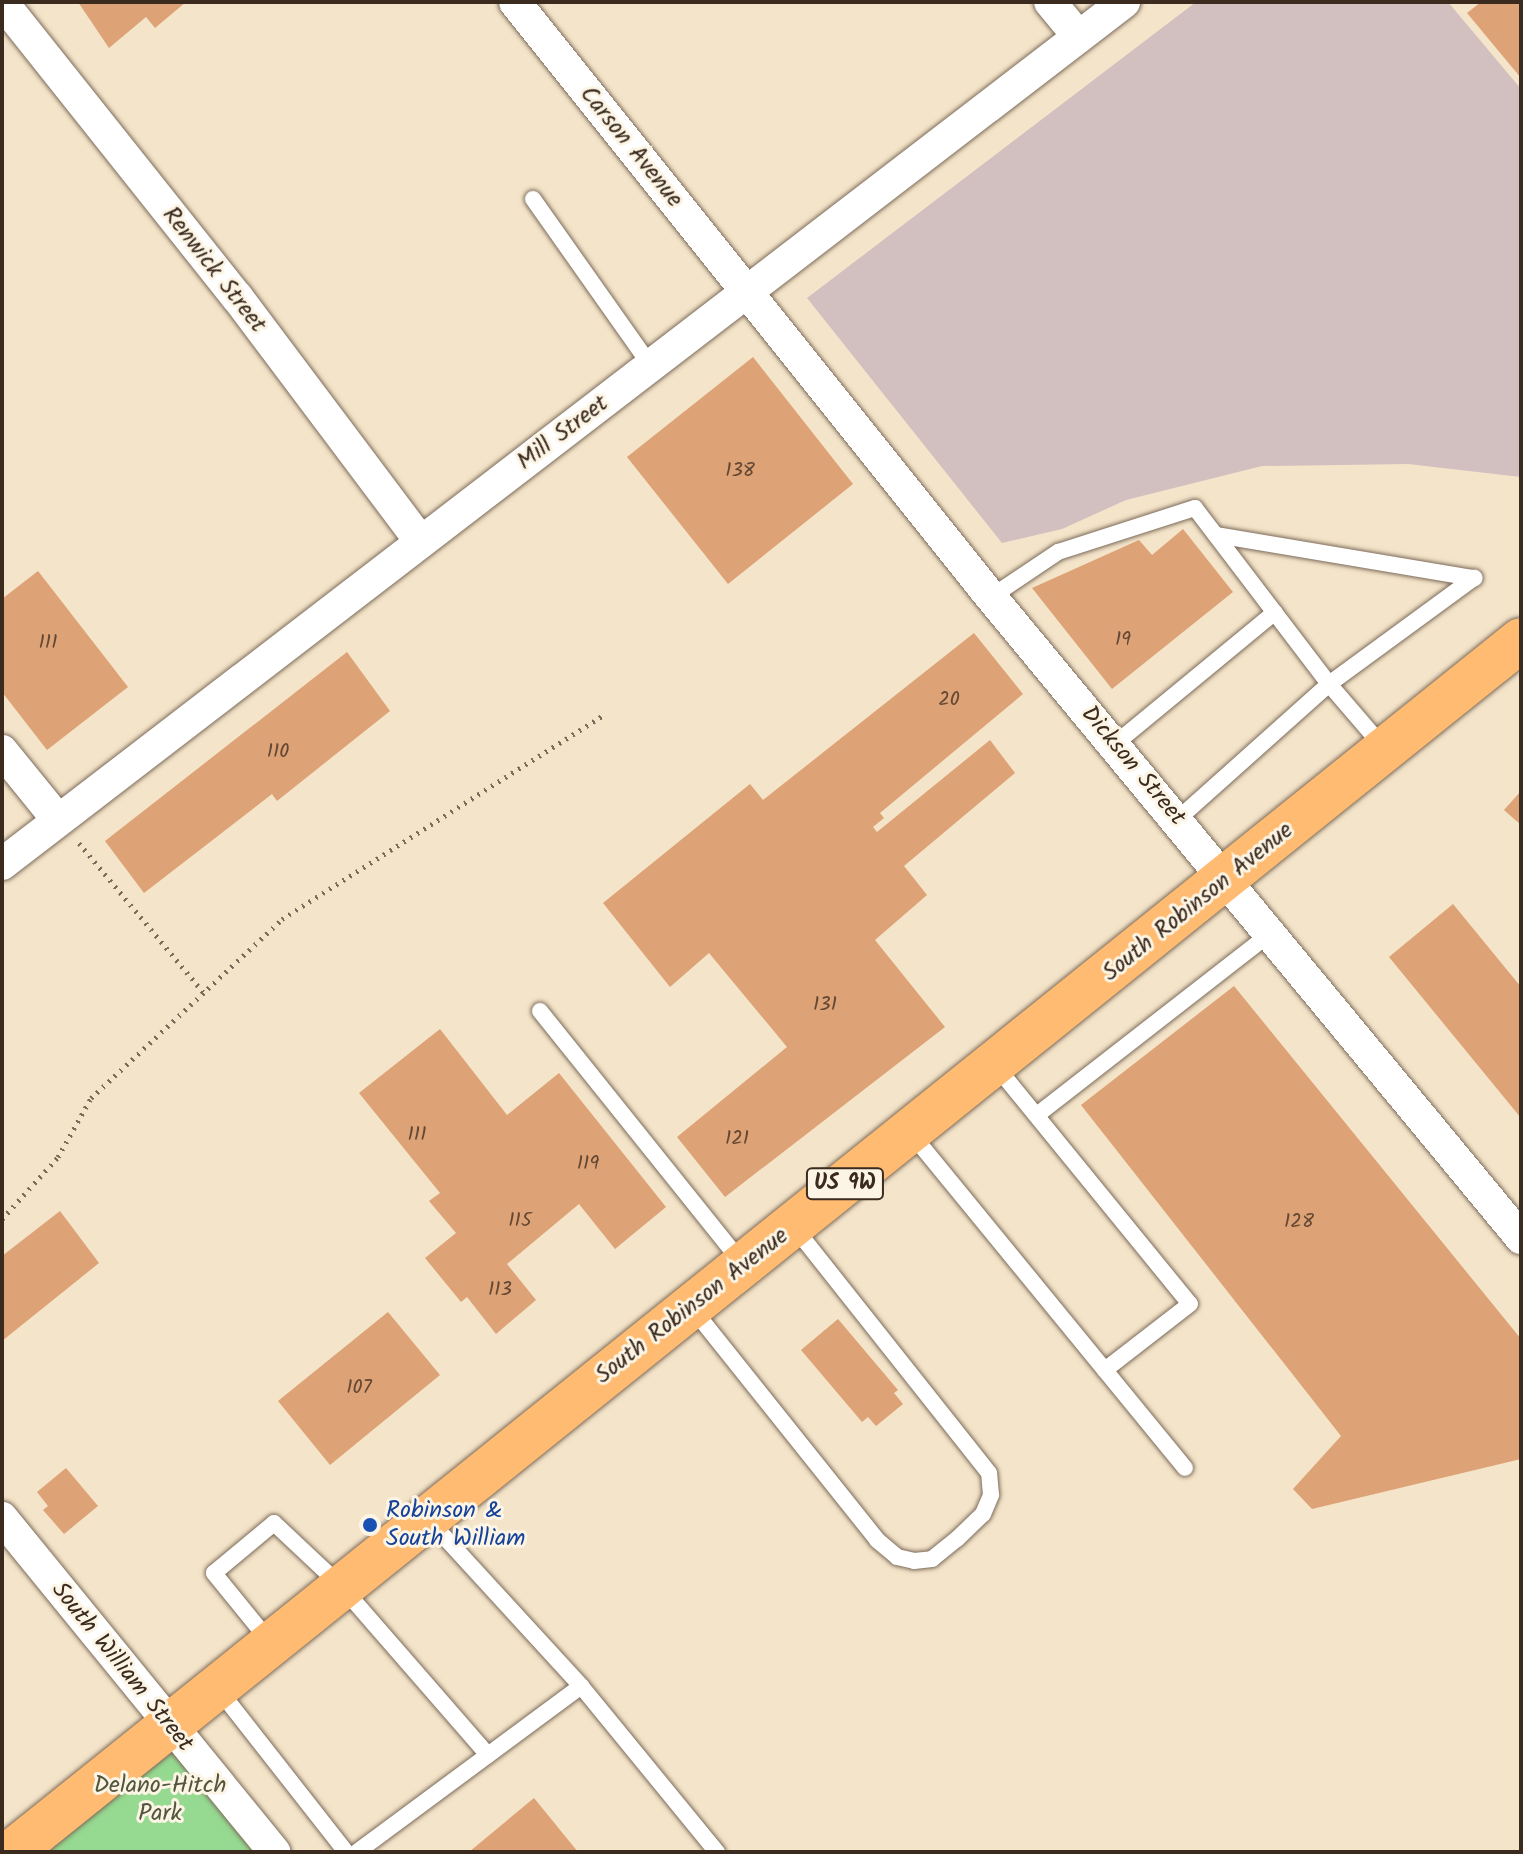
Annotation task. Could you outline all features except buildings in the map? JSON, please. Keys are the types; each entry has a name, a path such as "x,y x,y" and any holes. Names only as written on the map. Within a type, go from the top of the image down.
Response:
{"highway":[{"name":"South Robinson Avenue","path":"12,1852 1386,750 1516,654"}],"street":[{"name":"Renwick Street","path":"2,2 228,285 421,542"},
{"name":"Carson Avenue","path":"515,2 747,292"},
{"path":"1050,2 1079,37"},
{"name":"Mill Street","path":"2,864 1124,2"},
{"name":"Dickson Street","path":"747,292 991,597 1228,879 1521,1238"},
{"path":"2,751 58,820"},
{"name":"South William Street","path":"2,1518 167,1725 274,1852"}],"lane":[{"path":"533,199 651,366"},
{"path":"991,597 1058,552 1195,508 1329,684 1386,750"},
{"path":"1178,819 1329,684 1474,578 1216,535"},
{"path":"1115,744 1275,612"},
{"path":"1037,1115 1271,933"},
{"path":"540,1011 744,1265"},
{"path":"995,1065 1190,1304 1105,1370"},
{"path":"910,1132 1185,1468"},
{"path":"691,1307 877,1540 897,1557 932,1559 983,1514 991,1495 989,1473 793,1226"},
{"path":"426,1517 581,1686 717,1852"},
{"path":"271,1643 214,1573 274,1523 341,1586 488,1755"},
{"path":"216,1686 346,1852"},
{"path":"357,1852 581,1686"}],"path":[{"path":"2,1219 58,1157 91,1098 282,919 605,714"},
{"path":"58,820 204,993"}],"shaded area":[{"path":"1196,2 1448,2 1521,89 1521,477 1408,464 1262,466 1126,500 1062,529 1002,543 807,298"}],"green space":[{"name":"Delano-Hitch Park","path":"167,1725 269,1852 12,1852"}],"place":[{"name":"Robinson & South William","path":"370,1525"}]}
